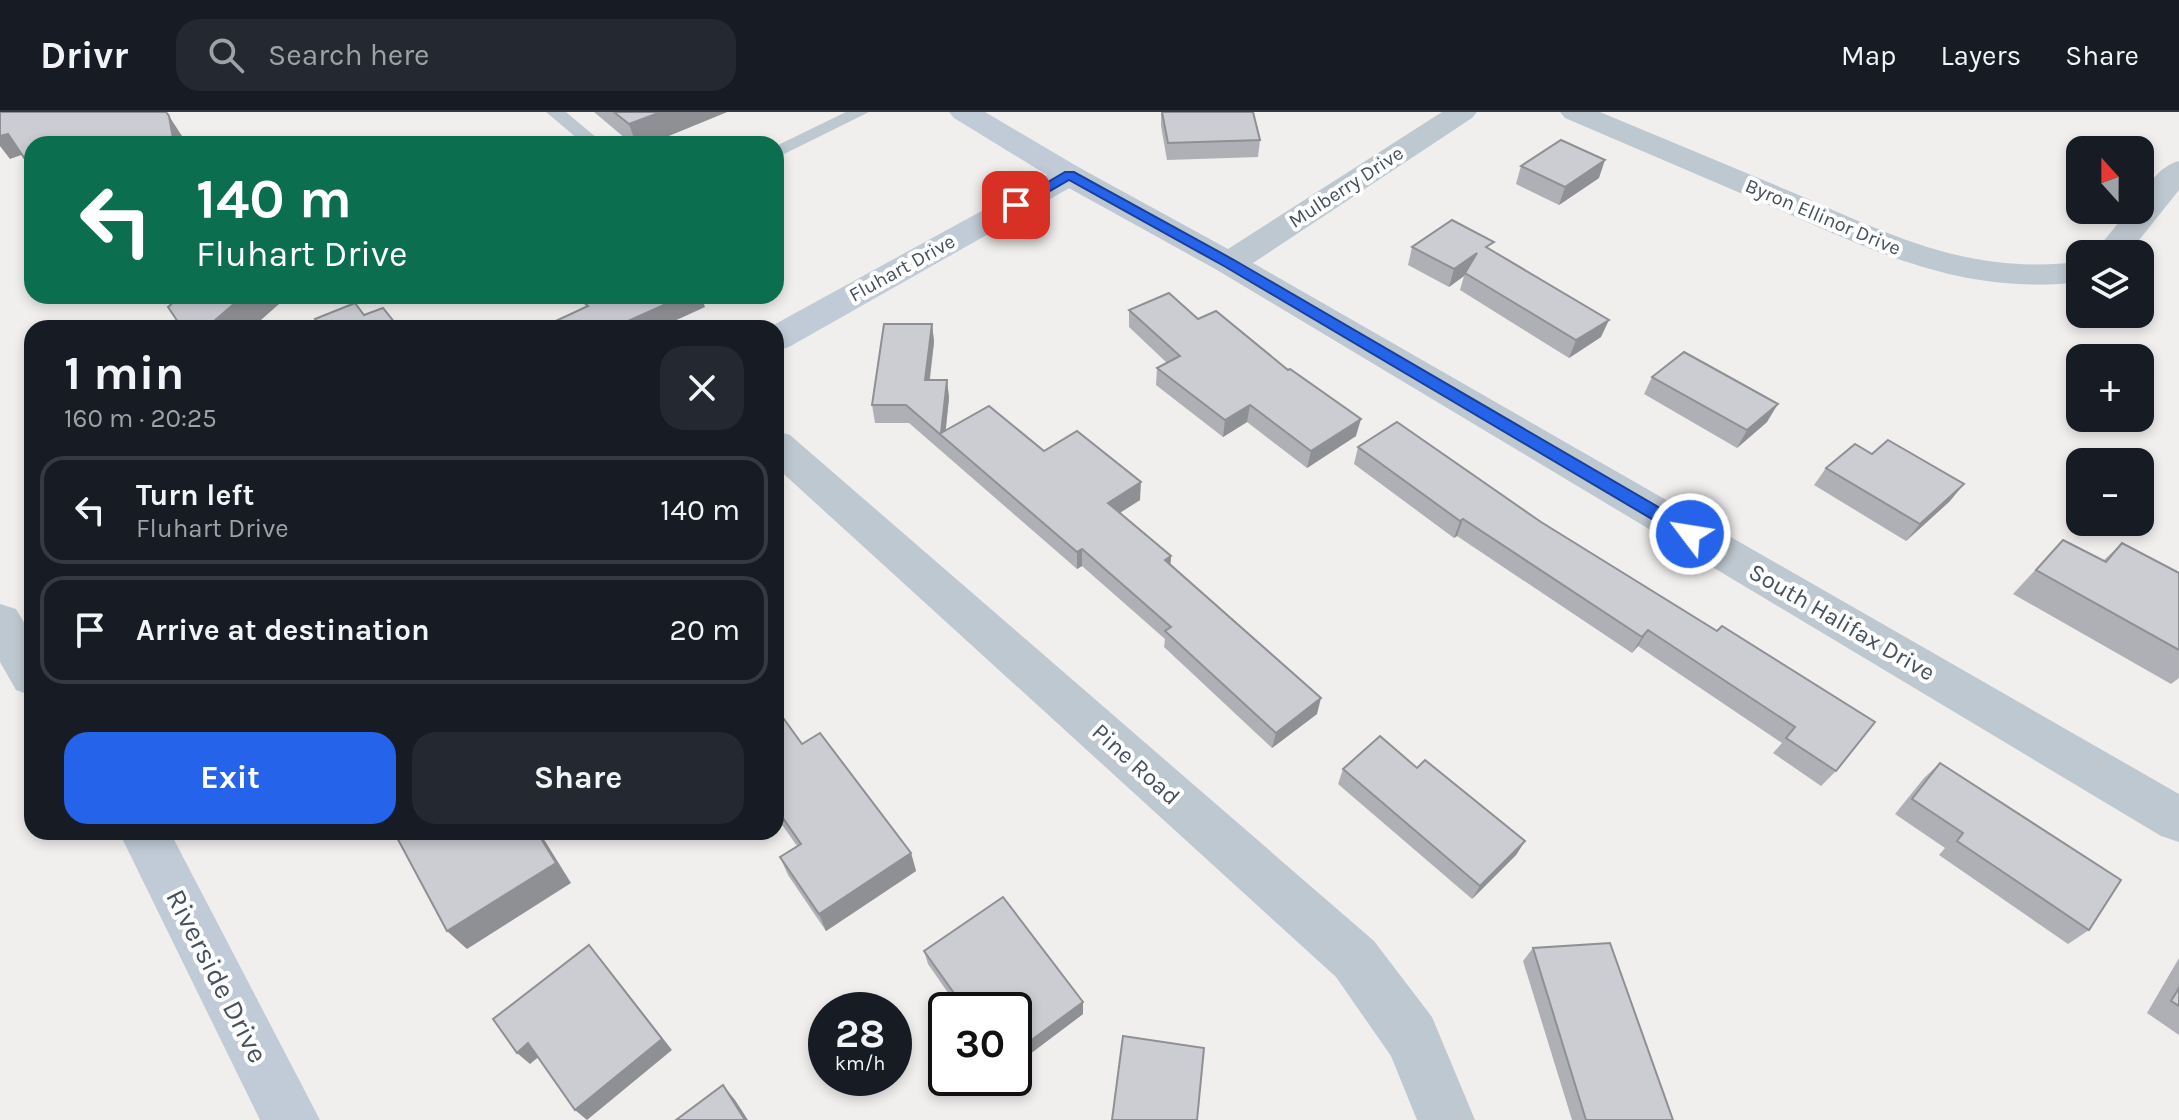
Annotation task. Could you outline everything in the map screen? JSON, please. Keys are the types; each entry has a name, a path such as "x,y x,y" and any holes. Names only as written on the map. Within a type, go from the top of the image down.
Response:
{"street":[{"name":"South Halifax Drive","path":"964,112 1069,175 1229,263 2179,820"},
{"name":"Mulberry Drive","path":"1229,263 1462,112"},
{"name":"Byron Ellinor Drive","path":"1575,112 1905,252 1999,275 2046,279 2066,275"},
{"path":"2122,240 2179,170"},
{"name":"Fluhart Drive","path":"784,335 1069,175"},
{"name":"Pine Road","path":"784,452 1355,959 1412,1037 1446,1120"},
{"path":"0,621 24,663"},
{"name":"Riverside Drive","path":"148,840 291,1120"}],"lane":[{"path":"555,112 585,136"},
{"path":"784,149 860,112"}],"building":[{"path":"0,112 166,112 173,136 24,136 24,158 8,134 0,136"},
{"path":"614,112 661,112 629,124"},
{"path":"1162,112 1253,112 1260,140 1168,143"},
{"path":"1561,140 1605,160 1565,187 1521,166"},
{"path":"1452,220 1494,242 1486,247 1609,320 1576,340 1465,273 1477,253 1454,269 1412,247"},
{"path":"1169,293 1198,319 1216,311 1288,370 1361,419 1311,451 1250,405 1225,420 1157,368 1180,356 1129,310"},
{"path":"172,304 234,304 215,320 177,320 168,307"},
{"path":"356,304 364,315 383,308 393,320 316,320"},
{"path":"586,304 666,304 630,320 558,320 588,306"},
{"path":"884,324 932,324 925,380 947,380 941,433 989,406 1044,451 1077,431 1141,482 1108,503 1171,556 1165,560 1321,698 1276,733 1165,631 1171,627 1082,549 1077,552 906,405 872,405"},
{"path":"1684,352 1778,404 1747,430 1652,377"},
{"path":"1397,422 1541,522 1717,631 1722,626 1875,722 1836,771 1786,738 1795,727 1648,630 1642,637 1463,519 1460,521 1358,447"},
{"path":"1888,440 1964,484 1920,524 1826,468 1855,444 1872,454"},
{"path":"2063,540 2106,562 2122,543 2179,573 2179,650 2036,570"},
{"path":"784,719 802,744 820,733 911,853 819,914 780,857 801,844 784,820"},
{"path":"1380,736 1417,768 1425,760 1525,841 1480,886 1343,769"},
{"path":"1940,763 2121,880 2089,930 1957,841 1963,833 1912,799"},
{"path":"398,840 542,840 556,863 447,931"},
{"path":"1003,897 1083,1002 1032,1040 1032,992 953,992 924,951"},
{"path":"1610,943 1673,1120 1586,1120 1533,948"},
{"path":"589,945 662,1039 575,1110 528,1043 517,1053 493,1019"},
{"path":"2179,988 2179,1006 2171,1001"},
{"path":"1123,1036 1204,1048 1197,1120 1112,1120"},
{"path":"723,1085 745,1120 676,1120"}],"route":[{"path":"1016,205 1069,175 1229,263 1690,534"}]}
